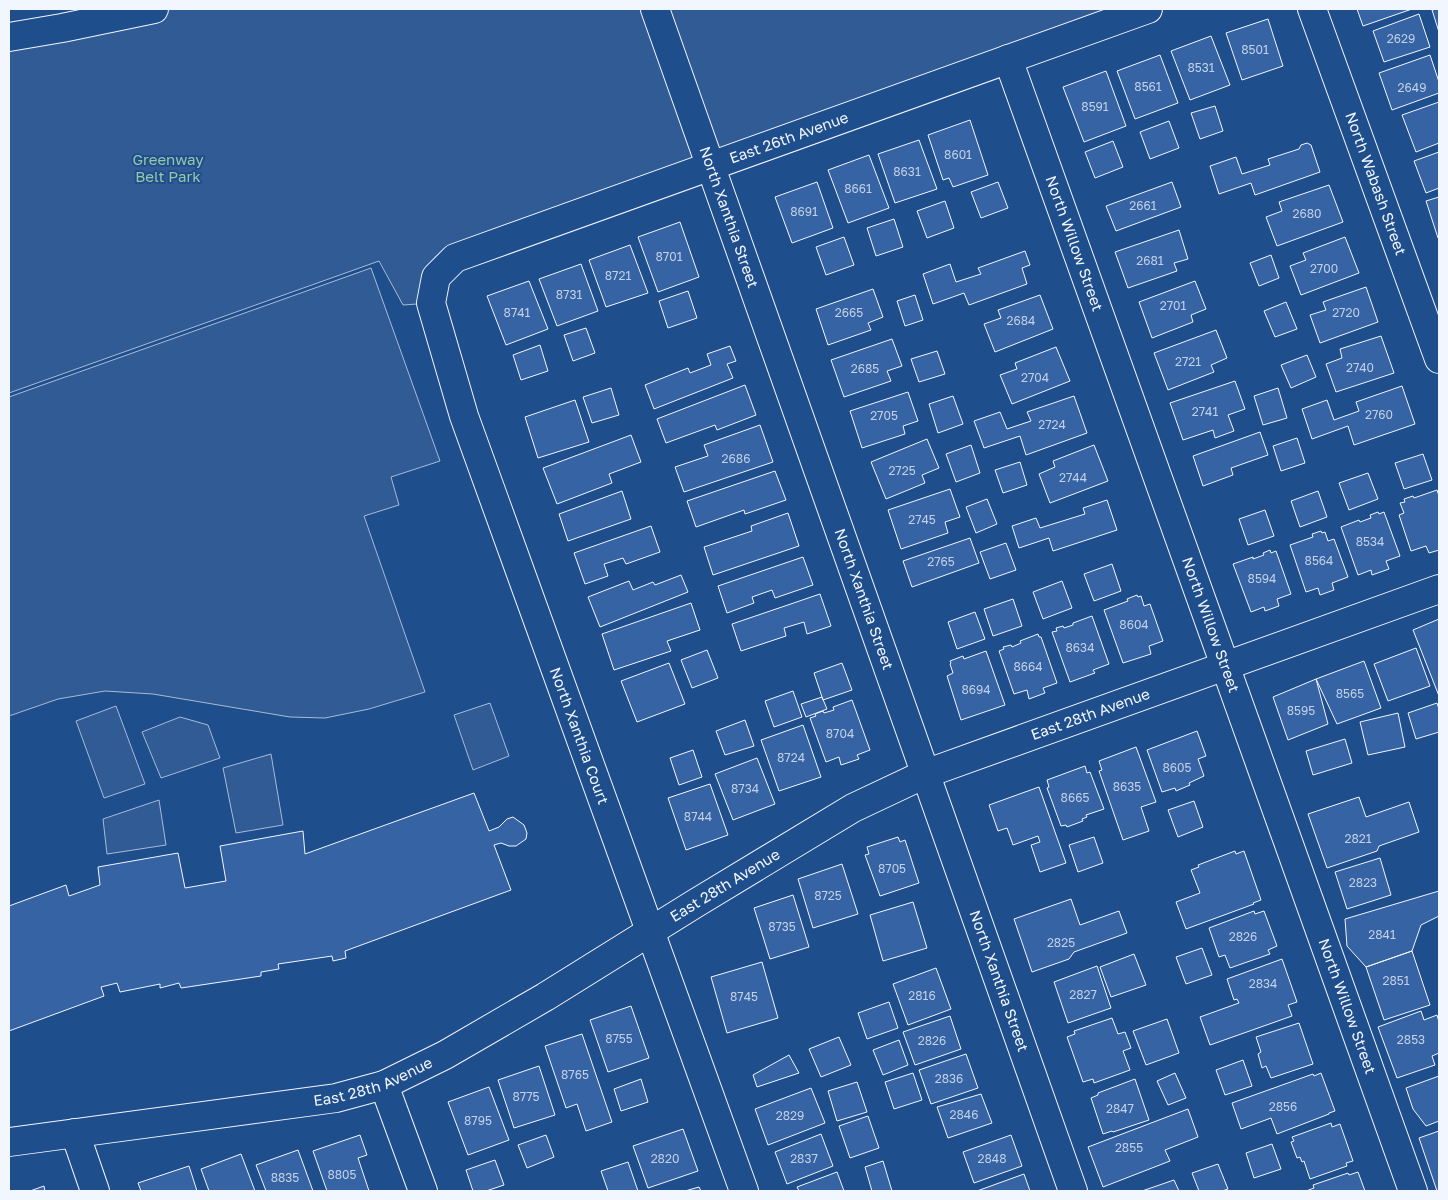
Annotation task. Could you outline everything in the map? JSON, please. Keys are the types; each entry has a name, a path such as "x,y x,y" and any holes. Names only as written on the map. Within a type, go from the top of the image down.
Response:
{"street":[{"path":"9,37 154,9"},
{"name":"North Xanthia Street","path":"655,9 1073,1191"},
{"name":"East 26th Avenue","path":"436,277 455,258 1148,9"},
{"name":"North Wabash Street","path":"1312,9 1439,359"},
{"name":"North Willow Street","path":"1008,59 1413,1191"},
{"name":"North Xanthia Court","path":"436,277 431,303 464,416 744,1191"},
{"name":"East 28th Avenue","path":"9,1142 336,1098 384,1085 445,1055 545,996 853,808 925,774 1439,589"},
{"path":"384,1085 422,1191"},
{"path":"74,1133 95,1191"}],"green space":[{"name":"Greenway Belt Park","path":"154,9 1148,9 455,258 431,303 403,305 379,261 9,393 9,37"},
{"path":"371,268 440,461 391,477 399,505 364,516 425,692 369,709 325,718 290,717 153,694 105,691 58,699 9,716 9,397"},
{"path":"490,703 509,756 473,770 454,715"},
{"path":"116,706 145,784 104,798 76,721"},
{"path":"180,717 208,725 220,758 161,778 142,732"},
{"path":"271,754 283,825 236,833 223,768"},
{"path":"159,800 166,845 107,854 103,819"}],"building":[{"path":"1357,9 1412,9 1363,26"},
{"path":"1439,9 1439,32 1432,10"},
{"path":"1419,14 1430,47 1384,62 1373,31"},
{"path":"1268,19 1283,66 1242,80 1226,33"},
{"path":"1211,36 1230,85 1190,100 1171,51"},
{"path":"1160,55 1178,103 1135,119 1117,71"},
{"path":"1430,55 1439,82 1439,93 1392,110 1379,73"},
{"path":"1106,71 1126,126 1084,142 1063,87"},
{"path":"1439,102 1439,143 1416,152 1402,115"},
{"path":"1215,106 1223,131 1200,139 1191,113"},
{"path":"970,120 988,175 953,187 949,178 943,180 928,135"},
{"path":"1169,121 1179,148 1150,159 1140,132"},
{"path":"919,140 937,189 895,203 878,154"},
{"path":"1113,141 1123,167 1095,178 1085,152"},
{"path":"1307,143 1311,145 1320,172 1255,195 1251,183 1219,194 1210,166 1236,157 1242,174 1270,165 1268,159 1299,149 1301,145"},
{"path":"1439,152 1439,188 1426,193 1414,161"},
{"path":"869,155 889,208 848,223 828,170"},
{"path":"817,182 833,228 792,243 775,197"},
{"path":"998,182 1008,208 981,218 971,192"},
{"path":"1172,182 1181,207 1116,231 1106,206"},
{"path":"1329,185 1343,222 1277,246 1266,217 1282,211 1279,202"},
{"path":"1439,197 1439,238 1438,238 1426,201"},
{"path":"945,201 954,228 927,238 917,211"},
{"path":"894,219 903,247 876,256 867,228"},
{"path":"680,222 699,277 658,292 638,237"},
{"path":"1179,230 1188,259 1174,263 1177,271 1128,288 1115,252"},
{"path":"844,237 854,265 826,275 816,247"},
{"path":"1345,237 1359,273 1301,295 1290,266 1306,260 1303,253"},
{"path":"630,245 648,293 606,307 589,260"},
{"path":"1025,251 1030,265 1022,268 1027,284 969,305 964,293 933,304 923,274 950,264 956,282 981,274 978,268"},
{"path":"1271,255 1279,278 1259,286 1250,263"},
{"path":"581,264 598,311 557,326 539,279"},
{"path":"529,281 548,329 506,345 487,296"},
{"path":"1195,281 1206,309 1191,315 1193,322 1152,338 1139,302"},
{"path":"1366,287 1378,322 1320,343 1310,315 1326,310 1323,302"},
{"path":"873,289 883,317 868,323 871,330 828,345 816,309"},
{"path":"688,291 697,318 668,328 659,301"},
{"path":"915,295 923,320 905,326 897,301"},
{"path":"1040,295 1053,329 995,352 984,324 1001,318 998,310"},
{"path":"1286,302 1297,329 1275,337 1264,311"},
{"path":"586,328 595,353 573,361 564,335"},
{"path":"1216,330 1227,358 1211,365 1214,372 1168,390 1154,353"},
{"path":"1381,336 1394,373 1336,392 1326,364 1342,358 1340,349"},
{"path":"892,339 902,366 887,371 891,381 844,397 831,360"},
{"path":"540,345 548,371 521,380 513,355"},
{"path":"730,346 736,361 727,364 733,378 654,409 645,385 688,368 690,373 711,365 707,354"},
{"path":"1056,347 1070,381 1012,404 1000,375 1017,369 1015,363"},
{"path":"937,351 945,374 919,382 911,359"},
{"path":"1307,355 1316,377 1291,388 1281,365"},
{"path":"1235,381 1245,409 1228,415 1234,431 1215,438 1213,430 1183,440 1170,403"},
{"path":"745,385 756,415 717,430 715,425 666,443 657,419"},
{"path":"1402,386 1415,424 1354,445 1348,426 1312,439 1302,409 1327,400 1334,420 1359,411 1356,402"},
{"path":"611,388 619,415 592,423 583,397"},
{"path":"1278,388 1287,418 1263,425 1254,396"},
{"path":"908,392 918,421 903,426 905,434 862,448 850,411"},
{"path":"953,396 963,424 938,433 929,404"},
{"path":"1074,396 1087,433 1026,455 1020,436 984,448 974,421 1000,412 1007,429 1031,421 1027,412"},
{"path":"575,400 589,442 538,458 525,417"},
{"path":"760,425 773,462 684,492 675,467 708,456 704,445"},
{"path":"1260,432 1268,455 1231,468 1233,475 1203,486 1193,456"},
{"path":"631,435 641,462 609,474 612,483 557,504 543,468"},
{"path":"1297,438 1305,463 1281,471 1273,446"},
{"path":"927,439 939,468 922,475 925,483 886,499 871,462"},
{"path":"971,445 980,473 956,482 946,454"},
{"path":"1094,445 1108,481 1050,503 1039,474 1055,467 1053,461"},
{"path":"1423,454 1432,480 1404,489 1395,463"},
{"path":"1020,462 1027,485 1003,493 995,470"},
{"path":"775,471 786,500 745,514 744,510 696,527 687,501"},
{"path":"1368,473 1378,499 1349,510 1339,483"},
{"path":"950,489 960,517 945,522 948,533 901,549 888,510"},
{"path":"1437,490 1439,496 1439,550 1429,553 1426,546 1411,551 1399,515 1404,513 1400,503 1405,502 1404,499 1413,496 1414,498"},
{"path":"622,491 631,519 568,541 559,514"},
{"path":"1318,491 1327,517 1300,527 1291,501"},
{"path":"987,499 997,524 976,533 966,507"},
{"path":"1107,500 1117,530 1053,551 1049,538 1019,548 1012,526 1036,518 1040,528 1085,514 1083,508"},
{"path":"1265,510 1274,536 1248,545 1239,519"},
{"path":"1378,512 1379,514 1384,512 1400,556 1386,561 1389,569 1372,575 1371,570 1358,575 1341,527 1359,520 1360,522 1371,518 1370,515"},
{"path":"788,513 799,546 713,575 704,547 752,531 751,526"},
{"path":"651,526 660,552 626,564 623,558 604,564 608,576 585,584 574,553"},
{"path":"1321,531 1322,533 1325,532 1328,541 1334,539 1348,577 1332,583 1334,590 1320,595 1318,588 1306,592 1290,545 1313,537 1312,534"},
{"path":"970,538 979,563 912,587 903,561"},
{"path":"1006,543 1016,570 990,579 980,552"},
{"path":"1270,550 1271,553 1276,551 1291,594 1277,599 1279,606 1265,611 1264,607 1251,612 1233,564 1264,555 1263,553"},
{"path":"803,557 813,585 775,598 772,590 752,597 754,603 727,613 718,586"},
{"path":"1112,564 1121,591 1094,601 1084,574"},
{"path":"681,575 688,592 600,627 588,597 629,581 633,590 653,582 655,585"},
{"path":"1062,581 1072,608 1043,619 1033,592"},
{"path":"820,594 831,626 807,634 804,622 784,628 786,636 741,651 732,624"},
{"path":"1137,595 1138,597 1141,596 1144,606 1150,604 1163,641 1149,646 1151,654 1123,663 1104,610 1128,601 1127,599"},
{"path":"1013,599 1022,626 993,636 984,609"},
{"path":"691,603 700,630 667,641 671,651 614,670 602,634"},
{"path":"975,612 985,639 957,649 948,622"},
{"path":"1092,616 1109,664 1093,670 1095,673 1070,682 1052,632 1057,631 1056,628 1073,625 1073,623"},
{"path":"1439,619 1439,696 1413,630"},
{"path":"1038,634 1041,637 1057,683 1043,688 1045,693 1029,699 1027,690 1014,694 999,651 1004,649 1003,647 1011,645 1012,647 1021,643 1020,641"},
{"path":"1416,648 1430,686 1388,701 1374,664"},
{"path":"707,650 718,678 692,688 681,660"},
{"path":"986,651 1005,705 961,720 947,676 953,673 950,661 963,656 964,659"},
{"path":"1364,661 1381,708 1337,724 1316,679"},
{"path":"669,663 685,704 637,722 621,681"},
{"path":"842,663 852,690 823,700 814,673"},
{"path":"1316,679 1328,724 1288,740 1273,697"},
{"path":"793,691 802,717 774,727 765,701"},
{"path":"822,697 827,709 806,717 801,704"},
{"path":"852,700 870,750 857,755 859,759 841,765 839,757 826,762 810,718 823,711 824,713 834,710 833,707"},
{"path":"1437,703 1439,709 1439,732 1416,739 1408,713"},
{"path":"1398,713 1405,747 1368,755 1360,722"},
{"path":"745,720 754,746 725,755 716,731"},
{"path":"803,725 821,777 779,791 761,740"},
{"path":"1197,731 1206,756 1198,759 1204,776 1176,791 1175,788 1162,792 1147,750"},
{"path":"1345,739 1352,763 1313,775 1306,751"},
{"path":"1136,747 1156,802 1141,807 1149,831 1123,840 1099,771 1102,770 1099,761"},
{"path":"693,750 702,777 679,785 670,758"},
{"path":"757,758 775,804 733,820 715,774"},
{"path":"1085,766 1087,773 1090,772 1104,809 1086,815 1087,817 1082,819 1083,821 1067,827 1066,825 1061,826 1047,788 1049,787 1047,780"},
{"path":"710,784 728,835 686,850 668,798"},
{"path":"1039,787 1066,863 1040,872 1031,845 1040,842 1038,836 1013,845 1007,828 998,831 989,805"},
{"path":"474,793 489,831 499,827 507,819 513,817 524,825 527,833 526,839 516,846 501,843 494,845 511,890 345,951 346,958 333,961 332,956 278,964 279,969 261,972 261,976 181,988 179,983 160,988 160,984 120,992 117,983 101,987 104,996 9,1031 9,906 66,885 69,896 100,885 98,867 178,853 185,888 226,881 220,846 303,831 305,854"},
{"path":"1359,797 1366,817 1409,802 1419,832 1379,846 1377,851 1327,868 1308,814"},
{"path":"1194,801 1203,827 1178,837 1168,810"},
{"path":"898,837 900,842 905,840 919,883 880,896 865,855 869,854 867,847"},
{"path":"1094,837 1103,863 1078,872 1069,845"},
{"path":"1235,851 1236,854 1244,851 1261,900 1186,929 1176,902 1200,893 1191,870 1199,867 1198,865"},
{"path":"1380,858 1391,895 1347,909 1335,872"},
{"path":"842,864 858,914 813,928 798,879"},
{"path":"1439,891 1439,916 1421,925 1412,951 1366,967 1347,946 1345,919"},
{"path":"793,895 809,947 770,959 754,908"},
{"path":"1071,899 1080,925 1119,911 1127,933 1074,952 1069,959 1032,972 1014,919"},
{"path":"913,902 927,948 883,961 870,915"},
{"path":"1254,911 1255,914 1264,911 1277,946 1268,950 1270,954 1230,968 1225,955 1219,957 1209,928"},
{"path":"1202,948 1212,975 1186,984 1176,957"},
{"path":"1412,951 1430,1005 1384,1020 1366,967"},
{"path":"1134,954 1146,985 1111,997 1100,967"},
{"path":"1282,959 1297,1002 1288,1005 1292,1016 1210,1045 1200,1017 1239,1003 1237,999 1234,1000 1227,979"},
{"path":"762,962 778,1018 727,1033 711,977"},
{"path":"1097,966 1111,1008 1068,1023 1054,982"},
{"path":"936,968 951,1009 908,1025 893,984"},
{"path":"889,1002 898,1028 867,1039 858,1013"},
{"path":"631,1006 649,1058 608,1072 590,1020"},
{"path":"1421,1011 1424,1020 1437,1015 1439,1022 1439,1053 1432,1056 1435,1065 1397,1078 1378,1027"},
{"path":"950,1016 961,1049 915,1065 903,1032"},
{"path":"1112,1018 1118,1034 1125,1032 1131,1048 1123,1051 1130,1070 1094,1083 1093,1079 1083,1082 1067,1037 1075,1034 1074,1031"},
{"path":"1167,1019 1179,1053 1146,1065 1133,1031"},
{"path":"1299,1023 1313,1064 1271,1078 1266,1066 1262,1068 1258,1054 1261,1052 1256,1037"},
{"path":"582,1034 612,1122 586,1131 577,1104 566,1108 545,1046"},
{"path":"839,1037 851,1065 821,1077 809,1049"},
{"path":"899,1040 908,1065 883,1075 873,1050"},
{"path":"966,1054 978,1088 931,1104 919,1070"},
{"path":"789,1055 799,1073 757,1087 753,1075"},
{"path":"1243,1060 1252,1086 1225,1095 1216,1070"},
{"path":"539,1066 555,1115 514,1128 498,1080"},
{"path":"913,1073 922,1100 894,1109 885,1082"},
{"path":"1175,1073 1186,1098 1168,1105 1157,1081"},
{"path":"1321,1073 1335,1111 1277,1134 1271,1118 1241,1129 1232,1103 1313,1074 1314,1076"},
{"path":"1439,1076 1439,1121 1426,1126 1413,1109 1406,1088"},
{"path":"641,1079 648,1102 621,1111 614,1089"},
{"path":"1135,1079 1149,1120 1103,1134 1091,1098 1098,1095 1098,1093"},
{"path":"857,1082 867,1112 837,1121 828,1091"},
{"path":"489,1087 509,1140 468,1155 448,1102"},
{"path":"811,1088 825,1123 768,1145 755,1109"},
{"path":"981,1094 992,1123 948,1138 937,1107"},
{"path":"1188,1109 1198,1137 1165,1150 1170,1161 1103,1187 1088,1147"},
{"path":"868,1116 879,1148 850,1158 839,1126"},
{"path":"1331,1123 1332,1127 1340,1124 1353,1161 1346,1163 1347,1166 1310,1179 1304,1161 1302,1162 1300,1157 1297,1158 1291,1142 1294,1141 1292,1137"},
{"path":"683,1129 698,1171 648,1188 633,1146"},
{"path":"1439,1131 1439,1191 1437,1191 1419,1138"},
{"path":"821,1134 833,1166 787,1184 775,1152"},
{"path":"360,1135 367,1155 358,1158 369,1191 327,1191 313,1151"},
{"path":"546,1135 554,1157 527,1168 518,1145"},
{"path":"1011,1135 1022,1166 974,1183 963,1152"},
{"path":"1272,1144 1281,1169 1254,1178 1246,1153"},
{"path":"298,1150 313,1191 266,1191 256,1165"},
{"path":"241,1154 255,1191 209,1191 201,1169"},
{"path":"495,1160 504,1185 486,1191 473,1191 466,1170"},
{"path":"883,1161 892,1191 872,1191 865,1167"},
{"path":"628,1162 638,1191 608,1191 601,1171"},
{"path":"1218,1164 1228,1189 1222,1191 1199,1191 1192,1173"},
{"path":"189,1166 197,1191 141,1191 138,1183"},
{"path":"837,1172 844,1191 799,1191 797,1187"},
{"path":"1358,1172 1365,1191 1306,1191 1314,1188 1313,1185 1348,1173 1349,1175"},
{"path":"1024,1174 1030,1191 977,1191"},
{"path":"1174,1180 1179,1191 1142,1191"},
{"path":"44,1186 45,1191 30,1191"},
{"path":"699,1187 701,1191 685,1191"}]}
